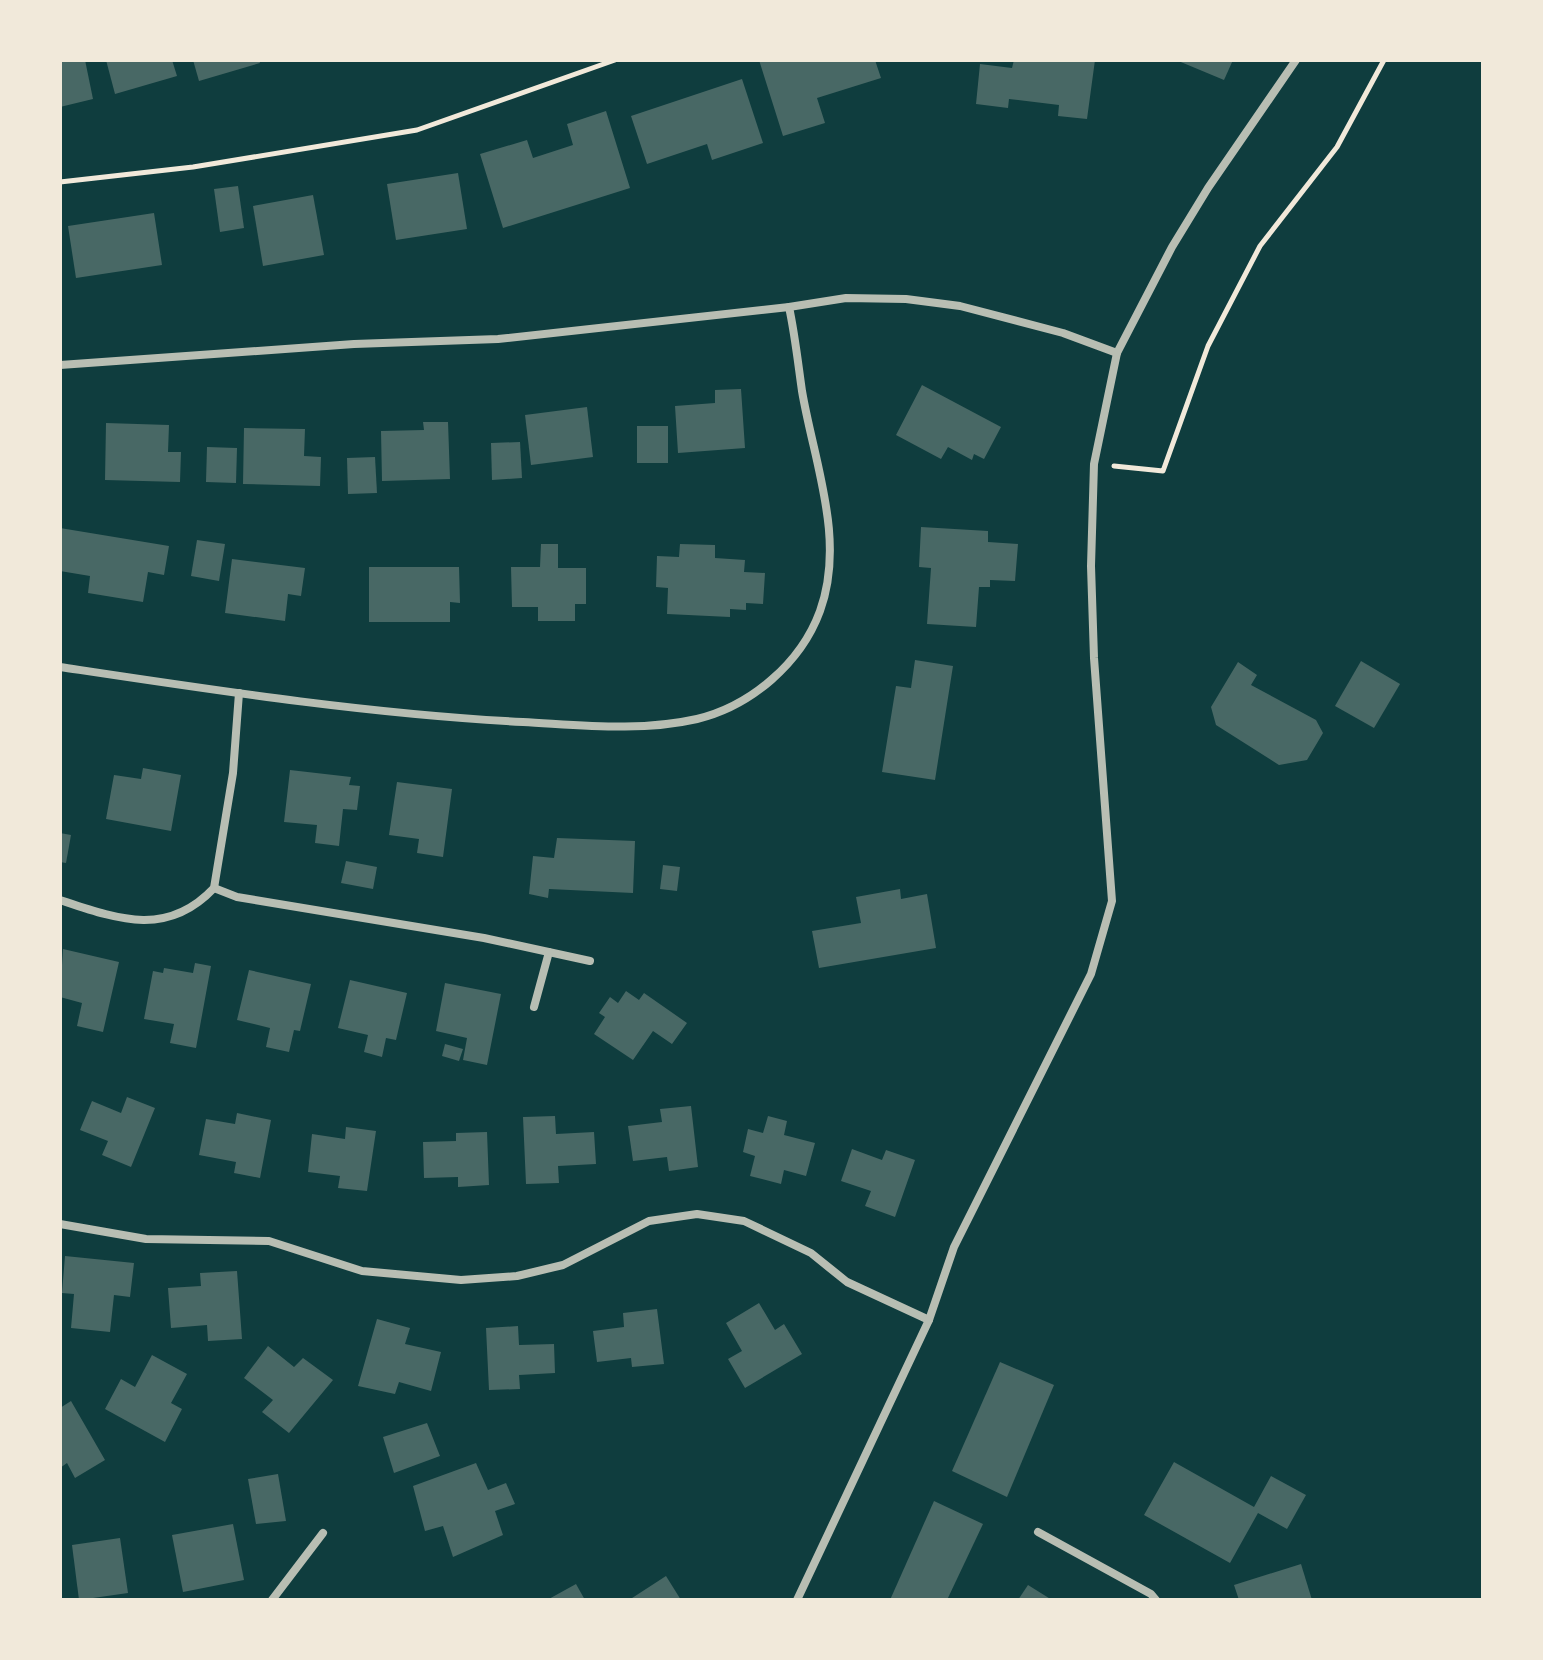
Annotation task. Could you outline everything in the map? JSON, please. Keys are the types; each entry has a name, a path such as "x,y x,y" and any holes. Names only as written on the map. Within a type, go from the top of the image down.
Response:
{"street":[{"path":"797,1600 929,1320 954,1247 1091,974 1112,901 1094,658 1094,464 1117,353 1140,315 1172,247 1208,188 1296,60"},
{"path":"60,365 354,344 498,339 846,298 921,300 998,315 1088,341 1117,353"},
{"path":"60,667 239,693 449,718 592,727 650,726 699,718 740,702 762,687 801,648 820,611 830,571 829,528 789,307"},
{"path":"60,900 137,922 186,913 214,888 233,773 239,693"},
{"path":"214,888 237,897 590,961"},
{"path":"534,1007 549,952"},
{"path":"60,1224 146,1239 269,1241 362,1271 461,1280 517,1276 563,1265 649,1221 697,1214 744,1221 811,1253 847,1282 929,1320"},
{"path":"1038,1532 1098,1568 1151,1594 1156,1600"},
{"path":"272,1600 323,1533"}],"path":[{"path":"60,182 193,167 417,130 615,60"},
{"path":"1094,464 1163,471 1208,346 1260,246 1337,147 1384,60"}],"building":[{"path":"60,60 85,60 93,99 60,107"},
{"path":"106,60 172,60 177,76 115,94"},
{"path":"193,60 259,60 260,63 199,81"},
{"path":"759,60 875,60 881,78 817,98 825,123 783,136"},
{"path":"1014,60 1095,60 1087,119 1058,116 1059,105 1009,99 1008,108 976,104 980,64 1012,68"},
{"path":"1176,60 1233,60 1224,80"},
{"path":"742,79 763,143 712,160 707,144 647,164 631,116"},
{"path":"606,111 630,188 503,228 480,154 527,140 533,158 573,145 567,124"},
{"path":"458,173 467,229 396,240 387,184"},
{"path":"238,186 244,228 220,232 214,189"},
{"path":"313,195 324,255 263,266 253,206"},
{"path":"154,213 162,265 76,278 68,226"},
{"path":"922,385 1001,427 984,459 974,454 972,460 948,447 941,459 896,435"},
{"path":"741,389 745,448 678,453 675,406 715,403 715,390"},
{"path":"587,407 593,457 531,465 525,415"},
{"path":"423,422 448,422 450,479 382,481 381,431 424,430"},
{"path":"106,423 169,425 168,452 181,452 180,482 105,480"},
{"path":"637,426 668,426 668,463 637,463"},
{"path":"244,428 305,429 304,456 321,457 320,486 243,484"},
{"path":"520,442 522,478 492,480 491,443"},
{"path":"207,447 237,448 236,483 206,482"},
{"path":"375,457 377,493 348,494 347,458"},
{"path":"921,527 988,531 988,542 1018,544 1015,581 990,580 990,587 979,587 976,627 927,624 931,568 919,567"},
{"path":"60,528 169,546 164,575 148,572 143,602 88,593 90,576 60,571"},
{"path":"197,540 225,544 219,581 191,576"},
{"path":"541,544 558,544 558,568 586,568 586,604 575,604 575,621 538,621 538,607 512,607 511,567 540,567"},
{"path":"680,544 715,545 715,558 745,560 744,572 765,573 763,604 746,603 746,610 730,609 730,617 667,614 668,588 656,587 657,556 679,557"},
{"path":"232,559 305,568 301,596 288,594 285,621 225,613"},
{"path":"369,567 459,567 460,603 450,602 450,622 369,622"},
{"path":"915,660 953,666 935,780 882,772 896,686 911,688"},
{"path":"1361,661 1400,684 1374,728 1335,706"},
{"path":"1238,662 1257,675 1251,685 1316,720 1323,733 1307,760 1279,765 1216,725 1211,707"},
{"path":"143,768 181,775 171,831 106,819 114,775 141,779"},
{"path":"290,770 351,777 349,785 360,786 357,810 343,809 339,846 315,843 317,825 284,822"},
{"path":"397,782 452,789 443,857 417,853 419,839 389,835"},
{"path":"60,833 71,835 66,863 60,862"},
{"path":"557,838 635,841 633,893 549,889 548,898 529,894 533,856 554,858"},
{"path":"346,861 377,867 373,889 341,883"},
{"path":"663,865 680,867 677,891 660,889"},
{"path":"900,889 901,899 927,894 936,948 819,968 812,931 861,923 856,897"},
{"path":"63,949 119,962 103,1032 77,1026 82,1003 60,997"},
{"path":"195,963 211,966 196,1048 170,1043 174,1024 144,1019 153,971 163,973 164,968 193,973"},
{"path":"249,970 311,984 300,1031 294,1030 289,1052 266,1047 270,1028 237,1020"},
{"path":"350,980 407,993 396,1040 386,1038 382,1057 364,1052 368,1035 338,1028"},
{"path":"445,983 501,994 487,1065 463,1060 467,1038 436,1031"},
{"path":"626,991 639,1000 644,993 687,1023 672,1044 653,1031 633,1060 594,1034 605,1017 599,1013 610,997 618,1003"},
{"path":"445,1044 463,1049 459,1061 442,1056"},
{"path":"127,1097 155,1108 131,1167 102,1155 108,1141 80,1130 92,1101 121,1113"},
{"path":"691,1106 698,1167 669,1171 667,1157 633,1161 628,1126 662,1122 660,1109"},
{"path":"237,1113 271,1120 260,1178 234,1173 236,1162 199,1155 206,1119 235,1124"},
{"path":"555,1116 556,1134 594,1132 596,1164 558,1166 559,1183 526,1184 523,1117"},
{"path":"768,1116 787,1121 784,1135 815,1143 806,1176 784,1170 781,1184 750,1176 755,1156 743,1152 748,1129 763,1133"},
{"path":"346,1127 376,1131 367,1191 338,1188 340,1176 308,1172 312,1134 345,1139"},
{"path":"487,1132 489,1185 458,1187 458,1177 424,1178 423,1142 456,1141 456,1133"},
{"path":"852,1149 882,1160 886,1150 915,1160 895,1217 865,1206 871,1191 841,1181"},
{"path":"65,1256 134,1263 130,1297 114,1295 110,1332 71,1328 74,1294 62,1293"},
{"path":"237,1271 242,1339 208,1341 207,1325 171,1328 168,1288 201,1286 200,1273"},
{"path":"759,1303 775,1330 784,1324 802,1354 745,1388 728,1359 742,1351 726,1323"},
{"path":"657,1309 664,1364 632,1367 631,1358 597,1362 593,1331 624,1327 623,1313"},
{"path":"377,1319 410,1328 405,1344 441,1352 431,1391 399,1382 395,1394 358,1386"},
{"path":"518,1326 519,1345 554,1344 555,1373 519,1375 520,1389 489,1390 486,1328"},
{"path":"268,1346 294,1367 303,1358 333,1380 289,1433 262,1412 273,1400 244,1378"},
{"path":"152,1355 187,1374 171,1403 182,1409 165,1442 105,1409 121,1379 135,1387"},
{"path":"1000,1362 1054,1385 1007,1497 952,1471"},
{"path":"71,1401 105,1460 75,1478 67,1463 60,1468 60,1408"},
{"path":"427,1423 440,1456 394,1473 383,1437"},
{"path":"1174,1462 1254,1507 1271,1476 1306,1495 1287,1529 1258,1513 1230,1563 1144,1515"},
{"path":"476,1463 488,1490 506,1483 515,1504 495,1511 503,1535 453,1557 443,1526 425,1531 413,1486"},
{"path":"278,1474 286,1521 256,1524 248,1479"},
{"path":"934,1501 983,1524 947,1600 890,1600"},
{"path":"233,1524 244,1580 183,1592 172,1535"},
{"path":"120,1538 128,1593 79,1600 72,1545"},
{"path":"1301,1564 1312,1600 1239,1600 1234,1585"},
{"path":"666,1576 681,1600 629,1600"},
{"path":"576,1584 585,1600 547,1600"},
{"path":"1028,1585 1052,1600 1018,1600"}]}
